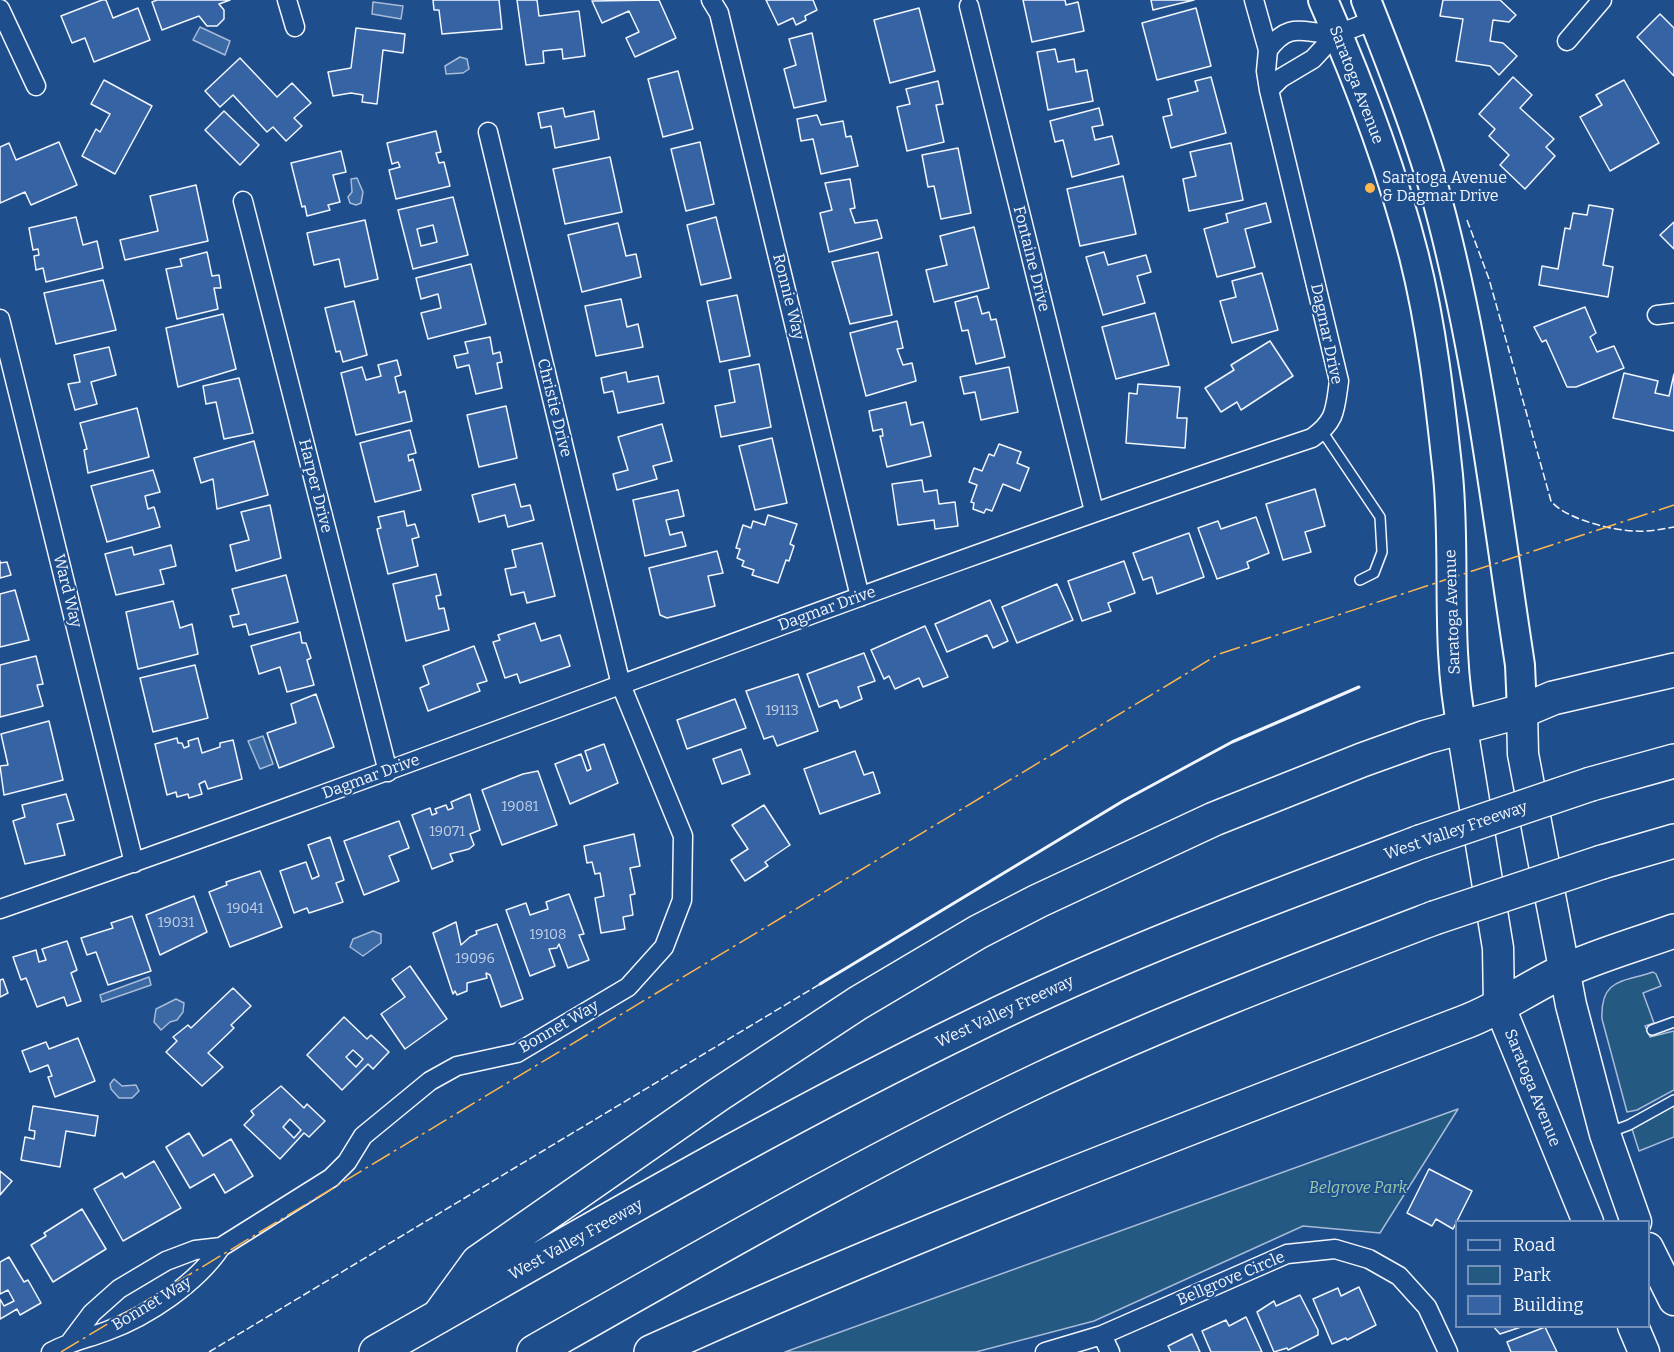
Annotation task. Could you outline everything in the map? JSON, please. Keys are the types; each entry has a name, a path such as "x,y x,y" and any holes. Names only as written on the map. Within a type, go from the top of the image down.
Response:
{"highway":[{"path":"438,1317 478,1262 803,1038 958,943 1038,901 1214,819 1362,760 1522,711 1553,698 1674,670"},
{"path":"1522,711 1523,754 1571,1005 1605,1134 1636,1220"},
{"name":"Saratoga Avenue","path":"1462,728 1498,948 1499,1005 1588,1220"},
{"name":"West Valley Freeway","path":"376,1352 823,1102 979,1023 1156,945 1420,842 1590,784 1674,760"},
{"path":"534,1352 800,1202 1044,1078 1226,998 1434,918 1602,862 1674,841"},
{"path":"651,1352 782,1292 851,1266 964,1216 1473,1019 1566,970 1674,931"},
{"path":"1650,1252 1674,1300"},
{"path":"1634,1328 1644,1352"}],"main road":[{"name":"Saratoga Avenue","path":"1323,0 1397,197 1414,256 1428,322 1448,476 1451,605 1458,708 1462,728"},
{"path":"1370,10 1424,158 1461,297 1478,387 1520,665 1522,711"}],"street":[{"path":"287,0 295,27"},
{"name":"Ronnie Way","path":"711,0 719,13 860,597"},
{"name":"Dagmar Drive","path":"0,909 388,772 1094,511 1312,438 1322,431 1335,416 1339,381 1269,90 1266,71 1268,50 1254,0"},
{"path":"1567,41 1602,0"},
{"name":"Fontaine Drive","path":"969,6 1094,511"},
{"path":"0,9 36,86"},
{"path":"1269,90 1281,78 1314,59 1337,33 1370,10"},
{"path":"1268,50 1285,32 1302,29 1337,33"},
{"name":"Christie Drive","path":"488,132 621,685"},
{"name":"Harper Drive","path":"243,201 388,772"},
{"name":"Ward Way","path":"0,319 134,863"},
{"name":"Bonnet Way","path":"71,1341 92,1313 119,1289 166,1261 195,1250 220,1247 331,1178 347,1162 363,1136 430,1081 457,1066 518,1053 628,987 664,947 682,900 683,836 621,685"},
{"name":"Bonnet Way","path":"51,1352 71,1341 108,1331 137,1316 188,1284 207,1268 220,1247"},
{"name":"Bellgrove Circle","path":"1045,1352 1102,1335 1287,1254 1335,1249 1369,1259 1399,1276 1427,1307 1448,1352"},
{"path":"1102,1335 1110,1352"}],"lane":[{"path":"1322,431 1380,517 1382,552 1374,573 1360,580"},
{"path":"1653,1030 1674,1022"},
{"path":"1605,1134 1629,1125 1674,1100"}],"green space":[{"path":"1653,972 1661,986 1643,993 1654,1023 1645,1026 1650,1037 1674,1031 1674,1090 1637,1110 1627,1112 1602,1019 1602,1006 1605,996 1616,984"},
{"path":"1674,1106 1674,1137 1639,1151 1632,1129"},
{"name":"Belgrove Park","path":"1458,1109 1380,1233 1303,1226 1094,1321 976,1352 785,1352"}],"shaded area":[{"path":"373,2 403,6 401,19 372,14"},
{"path":"200,27 230,41 225,55 193,40"},
{"path":"460,57 467,59 469,69 463,73 446,74 445,66"},
{"path":"357,178 363,192 361,203 356,205 350,203 348,197 352,192 351,179"},
{"path":"263,736 273,764 260,769 248,741"},
{"path":"373,931 381,934 381,943 363,956 350,947 353,939"},
{"path":"149,977 151,985 102,1002 100,995"},
{"path":"176,999 184,1003 183,1012 177,1020 170,1022 161,1030 154,1022 156,1009"},
{"path":"114,1079 122,1086 136,1085 139,1091 132,1098 119,1098 111,1089 110,1084"}],"building":[{"path":"106,0 113,18 138,8 150,40 94,62 85,38 72,43 61,16"},
{"path":"157,0 230,0 219,4 224,10 224,19 217,26 207,26 199,16 162,30 152,2"},
{"path":"433,0 499,0 502,29 442,34 439,10 434,10"},
{"path":"517,0 537,0 539,16 579,11 585,56 563,59 562,49 543,51 544,63 526,65"},
{"path":"659,0 676,38 635,57 626,38 639,32 629,11 602,23 592,1"},
{"path":"766,0 813,0 817,10 805,16 806,20 796,25 793,18 778,25"},
{"path":"1023,0 1065,0 1066,5 1078,2 1084,31 1032,42"},
{"path":"1151,0 1194,0 1153,10"},
{"path":"1443,0 1500,0 1516,15 1509,22 1493,20 1490,41 1503,43 1517,56 1499,75 1490,66 1456,61 1463,19 1440,16"},
{"path":"919,8 935,71 890,83 874,20"},
{"path":"1196,8 1211,66 1157,80 1142,23"},
{"path":"1660,14 1674,28 1674,76 1637,37"},
{"path":"356,28 405,34 403,53 383,50 377,104 362,102 363,95 351,93 333,96 328,72 351,68"},
{"path":"812,33 826,101 794,108 784,69 796,65 789,39"},
{"path":"1055,49 1058,62 1074,59 1076,72 1087,70 1093,101 1048,110 1037,52"},
{"path":"240,58 277,97 292,83 311,103 294,118 302,126 286,141 273,127 267,132 233,95 220,107 205,91"},
{"path":"678,71 693,129 663,137 648,79"},
{"path":"1211,77 1226,133 1171,148 1163,117 1172,115 1168,99 1198,91 1195,81"},
{"path":"1513,77 1532,95 1520,108 1554,139 1546,147 1555,156 1525,189 1500,165 1509,155 1489,136 1495,129 1479,114"},
{"path":"104,80 152,106 115,174 82,156 96,129 100,132 110,114 91,104"},
{"path":"1624,80 1659,143 1610,171 1580,117 1602,105 1596,95"},
{"path":"938,81 943,104 936,105 944,142 907,151 897,107 910,104 906,89"},
{"path":"563,108 565,117 594,111 599,139 555,148 551,126 541,128 538,113"},
{"path":"1099,108 1103,125 1092,127 1095,140 1112,136 1119,164 1072,177 1063,140 1055,142 1050,121"},
{"path":"224,111 259,145 240,165 205,130"},
{"path":"817,115 821,125 843,121 846,137 851,136 858,166 821,174 813,139 801,141 797,119"},
{"path":"436,131 441,152 436,153 439,163 444,162 450,186 396,199 389,170 400,167 398,162 392,164 387,143"},
{"path":"59,142 77,185 31,205 25,192 0,203 0,147 9,143 16,160"},
{"path":"700,142 714,204 686,211 671,149"},
{"path":"1231,143 1243,200 1189,211 1183,179 1196,176 1190,152"},
{"path":"958,148 971,213 941,219 934,186 928,187 922,155"},
{"path":"341,151 346,172 333,175 340,202 328,205 330,210 307,216 305,206 302,207 291,163"},
{"path":"610,157 622,212 565,224 553,169"},
{"path":"1123,176 1136,234 1080,246 1067,189"},
{"path":"850,179 855,208 850,209 855,223 877,220 882,238 829,252 820,213 832,210 825,183"},
{"path":"196,185 208,241 125,260 120,240 158,231 150,196"},
{"path":"453,197 468,255 413,269 398,210","holes":["433,225 437,242 421,246 417,229"]},
{"path":"1266,203 1271,222 1245,229 1255,267 1217,277 1204,229 1228,222 1226,214"},
{"path":"1589,205 1613,209 1603,265 1613,267 1608,297 1539,285 1542,266 1558,269 1565,228 1570,229 1573,213 1587,215"},
{"path":"76,217 83,245 97,241 103,268 46,282 43,268 36,270 34,256 39,255 38,249 33,250 29,228"},
{"path":"716,217 731,278 701,285 687,225"},
{"path":"365,220 378,279 345,287 339,259 314,265 307,233"},
{"path":"1674,222 1674,249 1660,235"},
{"path":"618,223 626,256 636,254 641,277 582,292 568,235"},
{"path":"974,227 989,288 934,302 926,270 947,265 940,236"},
{"path":"207,252 212,276 219,275 221,288 214,288 218,309 177,319 166,269 182,266 180,259"},
{"path":"878,252 892,315 850,324 832,262"},
{"path":"1104,252 1108,265 1146,255 1151,272 1137,276 1145,303 1103,315 1086,257"},
{"path":"471,264 486,324 428,339 421,313 441,308 438,294 421,299 416,278"},
{"path":"1262,273 1278,330 1232,343 1220,301 1236,297 1232,281"},
{"path":"103,280 116,330 56,344 44,293"},
{"path":"737,295 750,356 720,362 707,301"},
{"path":"977,296 982,314 989,312 991,320 996,319 1005,357 976,364 968,330 962,331 955,302"},
{"path":"621,299 627,327 638,324 643,347 596,356 585,306"},
{"path":"354,301 367,355 343,362 340,351 336,352 325,308"},
{"path":"1585,307 1596,333 1590,337 1597,352 1614,346 1624,368 1576,387 1567,387 1546,340 1542,342 1534,327"},
{"path":"1155,313 1169,365 1116,379 1102,327"},
{"path":"223,314 236,369 178,387 166,328"},
{"path":"897,321 903,348 897,349 903,365 912,363 916,381 866,396 850,333"},
{"path":"490,337 493,354 500,352 502,362 497,363 502,388 476,394 469,365 457,368 454,356 468,353 465,342"},
{"path":"1270,341 1293,376 1241,410 1237,402 1221,412 1205,388 1234,370 1231,365"},
{"path":"109,347 116,375 91,382 97,404 75,410 68,384 80,382 74,355"},
{"path":"397,360 401,375 395,377 399,393 405,391 412,421 356,435 341,373 362,367 366,380 381,376 378,365"},
{"path":"759,364 771,427 721,437 715,406 735,402 729,370"},
{"path":"1009,367 1018,412 981,420 975,392 964,394 960,377"},
{"path":"626,372 628,382 658,376 664,403 618,413 613,391 604,393 601,378"},
{"path":"1624,373 1658,381 1655,393 1669,396 1674,374 1674,431 1613,418"},
{"path":"239,378 253,433 224,439 216,402 206,404 203,386"},
{"path":"1138,384 1180,387 1177,418 1187,418 1185,448 1126,443 1129,393 1137,394"},
{"path":"906,402 911,425 923,422 931,456 887,467 880,436 883,436 882,429 873,431 869,411"},
{"path":"506,406 517,458 479,467 467,415"},
{"path":"137,408 149,457 88,473 84,450 87,449 80,423"},
{"path":"662,424 672,461 653,466 657,479 617,490 613,474 628,470 618,437"},
{"path":"410,430 416,453 408,455 409,461 413,459 421,490 375,502 360,443"},
{"path":"772,438 787,503 755,510 739,446"},
{"path":"254,441 268,495 217,509 213,479 201,483 194,458"},
{"path":"999,444 1021,452 1017,463 1029,468 1020,491 1003,484 992,511 986,509 984,513 973,509 974,503 971,502 977,485 969,482 974,468 982,471 989,454 994,456"},
{"path":"153,470 160,492 145,496 148,509 154,507 160,527 107,542 91,486"},
{"path":"922,480 924,492 937,490 939,504 955,502 958,526 935,529 934,520 898,525 892,484"},
{"path":"515,484 521,507 530,505 534,520 508,527 505,515 479,522 472,495"},
{"path":"1315,489 1325,526 1305,532 1311,552 1283,560 1266,504"},
{"path":"678,490 684,516 666,520 670,535 682,532 686,546 645,556 633,500"},
{"path":"270,505 281,558 236,571 230,545 249,540 241,512"},
{"path":"404,511 407,526 415,524 419,537 412,539 418,566 388,574 377,529 381,528 378,517"},
{"path":"768,515 797,524 790,544 794,546 778,583 752,575 754,570 742,566 744,561 737,558 740,549 736,548 743,525 751,528 753,521 765,525"},
{"path":"1256,517 1269,553 1247,562 1249,568 1217,579 1198,528 1218,521 1221,529"},
{"path":"1189,533 1204,577 1157,594 1152,577 1143,580 1133,553"},
{"path":"542,543 555,596 527,603 524,592 511,595 505,569 516,567 512,550"},
{"path":"171,545 176,566 160,570 164,584 116,595 105,554 132,547 134,555"},
{"path":"717,551 723,573 708,576 715,606 667,618 660,615 649,568"},
{"path":"1124,561 1135,593 1108,603 1111,611 1082,621 1068,581"},
{"path":"7,562 11,575 0,578 0,563"},
{"path":"436,574 441,595 436,596 439,609 444,608 449,630 406,641 393,584"},
{"path":"286,575 298,622 249,635 246,624 233,627 230,616 239,614 232,589"},
{"path":"1057,584 1073,620 1017,643 1002,607"},
{"path":"15,590 29,640 0,647 0,594"},
{"path":"990,600 1008,641 993,648 987,635 947,652 935,624"},
{"path":"173,601 180,628 192,624 198,654 138,669 126,612"},
{"path":"535,623 541,641 560,635 570,666 520,683 517,674 505,678 493,642 500,640 498,635"},
{"path":"925,626 948,677 923,687 919,678 895,689 889,676 884,679 871,650"},
{"path":"300,632 302,643 306,643 311,658 307,660 314,685 287,692 280,667 259,674 251,646"},
{"path":"474,646 487,681 477,684 480,691 428,711 420,688 429,684 423,666"},
{"path":"864,653 875,681 858,687 862,699 840,708 837,700 819,707 807,674"},
{"path":"36,656 43,684 37,685 43,706 0,717 0,665"},
{"path":"195,665 208,718 153,732 140,678"},
{"path":"798,674 818,731 777,746 773,736 764,739 746,691"},
{"path":"316,694 334,747 279,768 267,733 296,723 291,704"},
{"path":"735,699 746,728 687,749 677,720"},
{"path":"49,721 63,780 4,795 0,766 8,765 1,734"},
{"path":"177,738 178,743 182,743 184,748 189,746 188,741 198,738 202,753 220,747 220,743 233,740 242,779 208,789 205,781 199,784 202,794 189,798 188,794 177,797 176,792 167,795 155,744"},
{"path":"604,744 618,783 570,804 555,764 581,754 587,771 591,769 585,751"},
{"path":"741,749 750,774 722,784 713,759"},
{"path":"855,751 864,775 873,772 880,793 820,814 804,769"},
{"path":"538,771 557,825 502,845 482,790 523,774"},
{"path":"66,794 74,820 57,824 65,855 25,864 13,821 25,817 22,805"},
{"path":"470,794 480,830 470,834 474,845 469,849 450,854 453,861 432,869 412,815 430,808 432,815 437,813 435,809 446,805 448,810 453,808 451,802"},
{"path":"764,805 790,845 765,862 768,866 745,881 731,860 748,849 732,825"},
{"path":"399,821 409,848 389,856 399,881 364,895 344,841"},
{"path":"634,834 640,866 630,868 635,894 630,895 633,915 623,917 625,929 601,933 595,898 604,896 600,873 595,874 592,862 587,863 584,846"},
{"path":"330,837 344,880 336,883 343,902 309,913 307,908 294,913 280,871 306,862 312,879 319,876 308,845"},
{"path":"260,871 282,927 230,947 209,892 227,885 226,882"},
{"path":"569,894 584,934 579,935 589,960 568,968 559,944 557,948 549,949 555,966 530,976 506,910 526,903 530,915 548,909 546,902"},
{"path":"194,896 207,932 160,955 146,915"},
{"path":"132,916 151,971 108,985 96,952 87,955 81,938 113,928 111,923"},
{"path":"456,922 461,945 477,934 476,931 497,924 523,999 501,1007 490,975 486,973 487,978 467,983 467,991 457,995 455,991 453,994 433,933"},
{"path":"67,941 77,970 71,973 81,1001 67,1006 64,997 37,1007 26,978 21,980 13,957 36,950 39,962 46,960 42,949"},
{"path":"410,966 447,1019 405,1049 381,1014 405,997 392,979"},
{"path":"3,979 8,993 0,997 0,980"},
{"path":"233,988 251,1006 231,1025 234,1028 208,1053 223,1067 202,1086 166,1052 177,1041 173,1037 188,1025 191,1028"},
{"path":"344,1017 367,1039 371,1035 389,1052 373,1069 368,1064 342,1090 307,1055","holes":["353,1050 363,1059 356,1067 346,1057"]},
{"path":"78,1038 95,1081 55,1097 48,1077 52,1076 48,1065 30,1072 22,1051 46,1042 49,1049"},
{"path":"281,1086 304,1108 307,1104 325,1121 309,1137 304,1133 280,1159 244,1125 254,1115 251,1111","holes":["290,1119 301,1130 294,1138 283,1127"]},
{"path":"33,1106 98,1116 95,1136 66,1131 60,1167 21,1160 25,1137 34,1139 35,1131 29,1130"},
{"path":"189,1133 203,1156 231,1139 253,1176 225,1193 214,1174 190,1188 166,1147"},
{"path":"154,1161 181,1208 123,1241 94,1189 122,1173 125,1178"},
{"path":"1429,1169 1472,1191 1458,1220 1455,1220 1453,1229 1436,1219 1432,1226 1407,1213"},
{"path":"0,1171 12,1181 0,1195"},
{"path":"82,1209 106,1249 53,1282 31,1245 46,1236 44,1233"},
{"path":"9,1257 24,1282 28,1280 41,1303 20,1315 17,1309 0,1319 0,1299 4,1306 14,1301 8,1290 0,1294 0,1262"},
{"path":"1359,1287 1376,1325 1347,1340 1346,1338 1332,1344 1313,1299 1338,1288 1341,1296"},
{"path":"1300,1295 1318,1330 1318,1335 1288,1350 1287,1348 1274,1352 1257,1312 1274,1301 1276,1306"},
{"path":"1246,1317 1262,1352 1211,1352 1202,1331 1226,1320 1229,1326"},
{"path":"1495,1328 1518,1328 1500,1334"},
{"path":"1545,1328 1557,1352 1511,1352 1507,1342"},
{"path":"1192,1334 1200,1352 1171,1352 1168,1346"}],"fence":[{"path":"1467,220 1489,279 1551,501 1567,513 1603,526 1642,531 1674,527"},
{"path":"209,1352 820,984"}],"wall":[{"path":"820,984 1123,801 1232,742 1359,687"}],"power":[{"path":"61,1352 1219,654 1674,505"}],"place":[{"name":"Saratoga Avenue & Dagmar Drive","path":"1370,188"}]}
